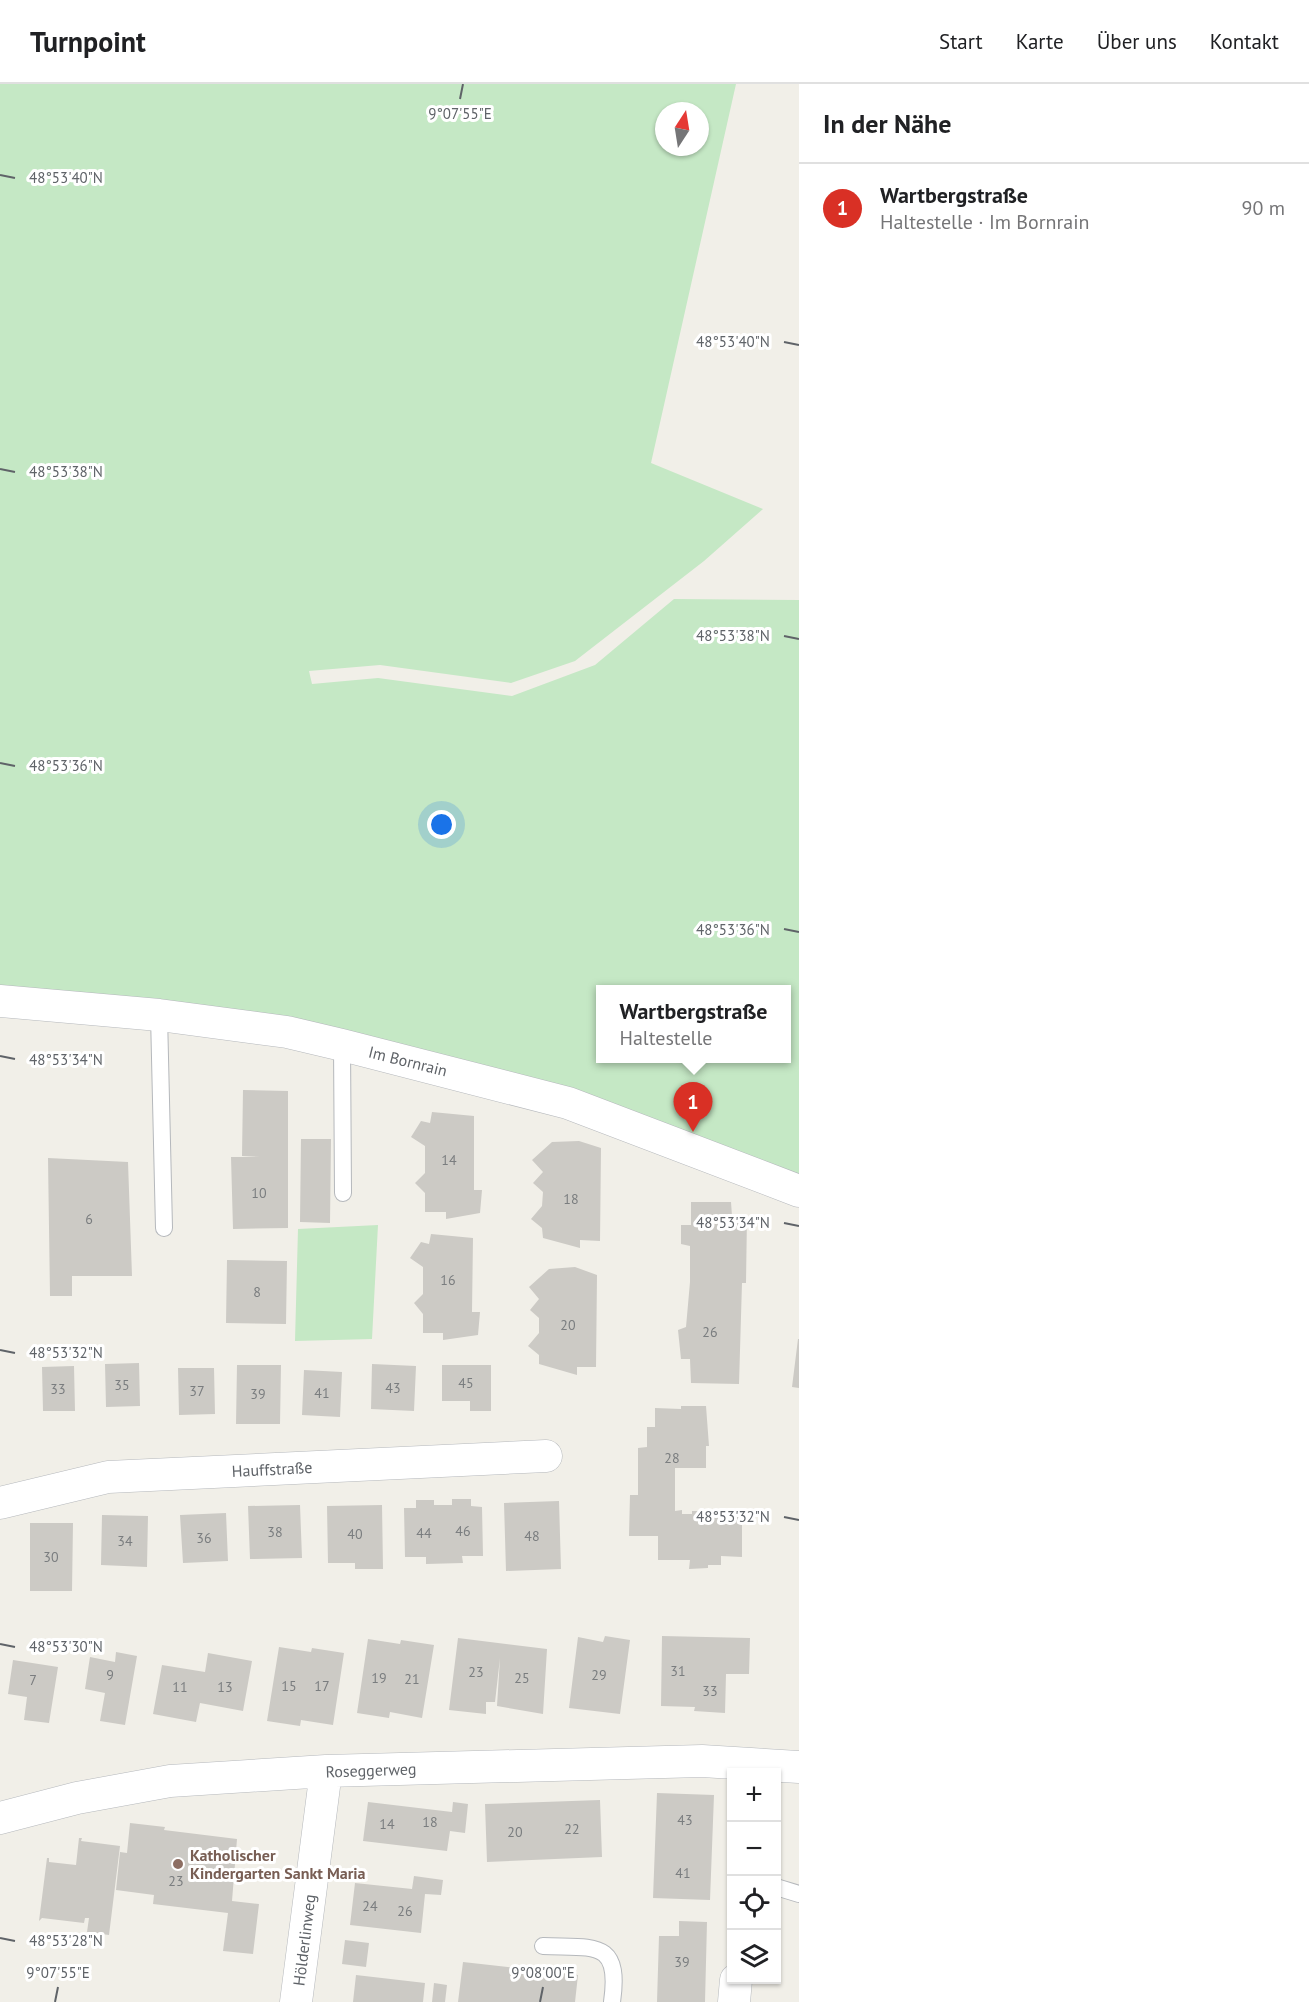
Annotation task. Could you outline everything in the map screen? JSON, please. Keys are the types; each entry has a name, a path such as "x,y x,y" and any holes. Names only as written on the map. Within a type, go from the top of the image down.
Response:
{"street":[{"name":"Im Bornrain","path":"0,1001 159,1015 287,1032 342,1045 568,1103 799,1191"},
{"name":"Hauffstraße","path":"0,1503 108,1477 546,1456"},
{"name":"Roseggerweg","path":"0,1818 77,1798 170,1781 326,1771 799,1767"},
{"name":"Hölderlinweg","path":"296,2002 326,1771"},
{"path":"734,2002 735,1984"}],"lane":[{"path":"159,1015 164,1228"},
{"path":"342,1045 343,1193"},
{"path":"781,1888 799,1894"},
{"path":"543,1946 585,1947 603,1952 612,1960 616,1976 612,2002"}],"green space":[{"path":"0,84 736,84 651,463 763,509 704,561 575,661 511,683 380,665 309,671 312,684 378,678 512,696 595,665 674,599 799,600 799,1191 399,1059 0,1001"},
{"path":"378,1225 372,1339 295,1341 298,1229"}],"building":[{"path":"243,1090 288,1091 288,1228 233,1229 231,1157 260,1157 242,1156"},
{"path":"432,1112 474,1116 474,1190 482,1190 480,1213 446,1219 446,1212 425,1212 425,1193 415,1183 425,1173 425,1146 411,1137 421,1121 430,1123"},
{"path":"301,1139 331,1139 330,1223 300,1222"},
{"path":"579,1141 601,1148 600,1241 580,1240 580,1248 543,1238 542,1228 531,1219 542,1206 543,1192 533,1183 543,1172 532,1160 552,1142"},
{"path":"48,1158 128,1162 132,1276 72,1276 72,1296 50,1296"},
{"path":"691,1202 731,1202 732,1216 747,1216 746,1283 742,1283 739,1384 691,1383 690,1359 681,1359 678,1330 686,1327 690,1246 681,1244 681,1225 691,1225"},
{"path":"431,1234 473,1238 472,1312 480,1312 478,1335 443,1340 443,1333 423,1333 423,1314 414,1303 423,1294 423,1267 410,1258 421,1242 429,1244"},
{"path":"227,1260 287,1261 286,1324 226,1323"},
{"path":"575,1267 597,1275 596,1367 577,1367 577,1375 539,1364 539,1355 528,1346 539,1333 539,1318 530,1310 539,1299 529,1287 549,1269"},
{"path":"799,1339 799,1388 792,1387"},
{"path":"139,1363 140,1406 106,1407 105,1364"},
{"path":"372,1364 416,1366 414,1411 371,1409"},
{"path":"237,1365 281,1365 280,1424 236,1424"},
{"path":"442,1365 491,1365 491,1411 470,1411 470,1401 442,1401"},
{"path":"74,1366 75,1411 43,1411 42,1367"},
{"path":"178,1368 214,1368 215,1414 179,1415"},
{"path":"304,1370 342,1372 340,1417 302,1415"},
{"path":"681,1406 706,1406 709,1446 706,1446 706,1468 675,1468 675,1511 682,1510 682,1514 692,1514 692,1511 742,1511 742,1557 721,1556 721,1565 708,1565 708,1568 689,1569 690,1560 658,1560 658,1536 629,1536 630,1495 638,1495 638,1448 647,1447 647,1427 655,1427 655,1408 681,1409"},
{"path":"452,1499 471,1499 471,1506 482,1507 483,1556 462,1556 463,1563 426,1564 426,1557 405,1557 404,1508 416,1508 416,1500 434,1500 434,1505 452,1505"},
{"path":"559,1501 561,1569 506,1571 504,1503"},
{"path":"300,1505 302,1558 250,1559 248,1506"},
{"path":"382,1505 383,1569 355,1569 355,1563 328,1563 327,1506"},
{"path":"226,1513 228,1561 183,1563 180,1515"},
{"path":"102,1515 148,1516 147,1567 101,1565"},
{"path":"30,1523 73,1523 72,1591 30,1591"},
{"path":"605,1636 630,1640 620,1714 569,1708 578,1637 603,1642"},
{"path":"662,1636 750,1638 749,1674 726,1674 725,1713 694,1711 695,1707 661,1706"},
{"path":"458,1638 547,1649 543,1714 497,1706 500,1658 495,1702 486,1702 486,1714 449,1710"},
{"path":"368,1639 400,1644 401,1640 434,1645 422,1718 390,1712 389,1718 357,1713"},
{"path":"279,1647 311,1652 312,1648 344,1653 333,1725 301,1720 300,1726 267,1721"},
{"path":"116,1652 137,1656 125,1725 100,1721 105,1693 85,1689 90,1657 115,1662"},
{"path":"208,1653 252,1661 243,1711 200,1703 196,1722 153,1714 162,1665 205,1672"},
{"path":"13,1660 58,1667 49,1723 24,1720 27,1697 8,1694"},
{"path":"657,1793 714,1795 710,1900 653,1898"},
{"path":"600,1800 602,1857 487,1862 485,1804"},
{"path":"368,1802 452,1812 453,1802 468,1804 465,1833 450,1831 447,1851 363,1841"},
{"path":"130,1823 165,1827 164,1830 237,1839 232,1901 259,1904 253,1954 223,1951 228,1913 153,1904 154,1895 116,1890 120,1852 127,1853"},
{"path":"79,1838 82,1838 81,1841 120,1846 109,1935 87,1932 89,1918 85,1918 84,1923 42,1918 39,1921 47,1858 49,1862 76,1865"},
{"path":"414,1876 443,1880 441,1895 425,1894 421,1933 350,1925 355,1883 412,1889"},
{"path":"679,1921 707,1922 705,2002 657,2002 659,1936 679,1936"},
{"path":"345,1940 369,1943 366,1967 342,1964"},
{"path":"463,1962 578,1975 575,2002 458,2002"},
{"path":"356,1975 425,1983 423,2002 353,2002"},
{"path":"434,1983 447,1985 445,2002 432,2002"}],"place":[{"name":"Wartbergstraße","path":"693,1132"},
{"name":"Katholischer Kindergarten Sankt Maria","path":"178,1864"}]}
